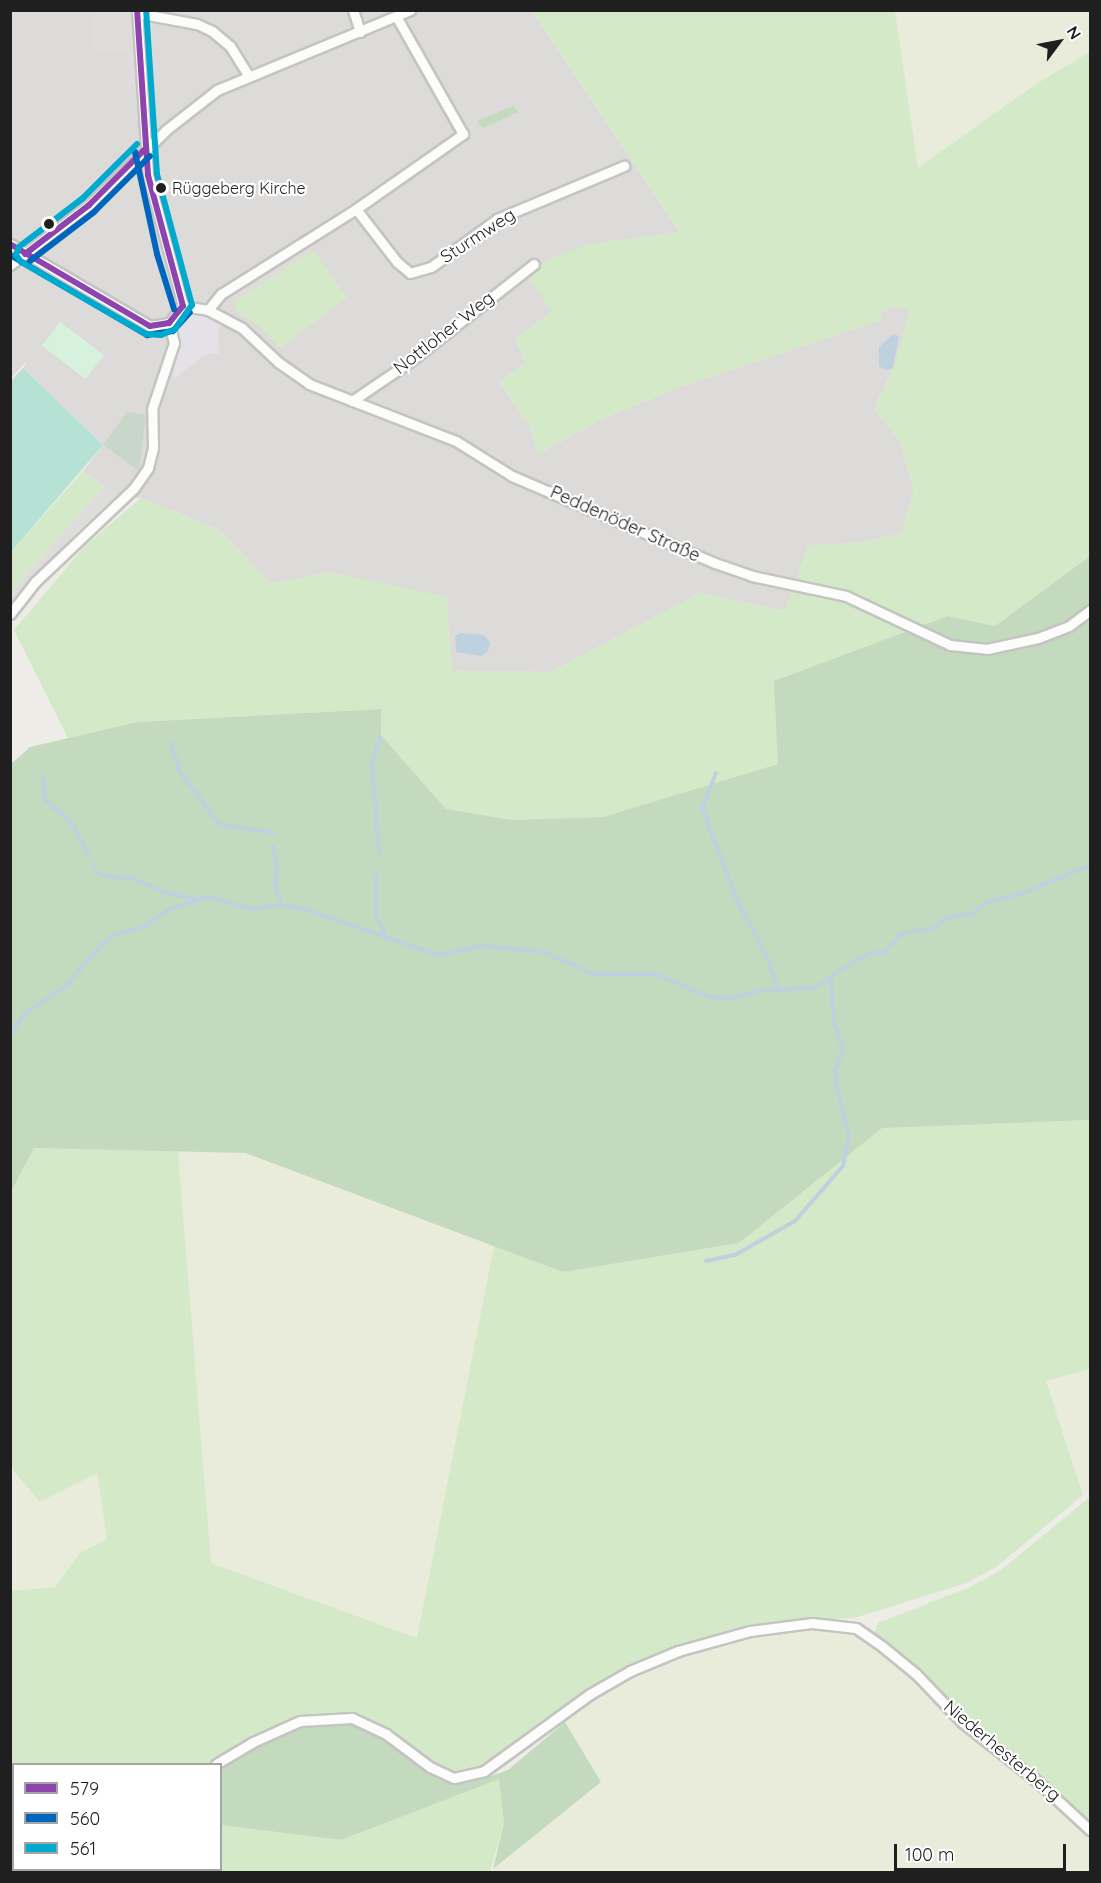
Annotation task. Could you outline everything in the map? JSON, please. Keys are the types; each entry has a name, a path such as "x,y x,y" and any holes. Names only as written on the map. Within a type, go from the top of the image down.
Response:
{"street":[{"path":"352,10 360,32"},
{"path":"10,265 89,205 144,150 218,90 397,18 410,10"},
{"path":"10,244 150,326 169,323 183,306 166,252 144,150 137,12 197,24 212,31 230,46 249,76"},
{"path":"208,309 221,294 356,209 463,134 397,18"},
{"name":"Sturmweg","path":"356,209 397,262 410,273 431,267 496,219 624,166"},
{"name":"Nottloher Weg","path":"352,401 412,360 534,264"},
{"name":"Peddenöder Straße","path":"183,306 208,309 243,328 278,363 309,384 456,441 512,476 715,563 752,576 846,596 950,645 987,649 1038,638 1068,626 1090,610"},
{"path":"10,614 35,582 134,488 148,468 153,448 152,409 174,343 169,323"},
{"name":"Niederhesterberg","path":"218,1763 253,1742 318,1717 352,1718 386,1734 430,1767 454,1778 484,1771 529,1741 590,1694 630,1671 678,1652 750,1632 812,1623 856,1628 916,1674 962,1722 1038,1782 1090,1830"}],"shaded area":[{"path":"11,11 532,11 679,232 586,245 552,312 515,339 526,363 499,382 530,426 538,454 606,417 680,387 879,321 882,312 894,307 910,310 896,362 874,408 900,442 914,491 902,533 865,542 808,546 785,611 700,593 551,672 452,671 329,572 271,584 220,530 141,498 117,495 83,471 103,445 23,368 27,361 11,378"},
{"path":"132,11 136,86 129,87 127,50 93,52 91,12"},
{"path":"308,243 313,250 234,302 228,294"},
{"path":"193,313 223,322 218,331 219,354 205,354 172,381 180,341 177,326 183,317"},
{"path":"104,486 117,495 75,534 12,605 11,592"}],"green space":[{"path":"532,11 895,11 918,168 1036,84 1090,52 1090,556 995,626 948,616 779,764 603,817 512,820 446,809 381,735 381,709 137,722 68,738 14,630 85,546 141,498 220,530 271,584 329,572 447,597 452,671 551,672 700,593 785,611 808,546 865,542 902,533 914,491 900,442 874,408 896,362 910,310 894,307 882,312 880,321 680,387 606,417 538,454 530,426 499,382 526,363 515,339 552,312 527,275 547,260 586,245 679,232"},
{"path":"895,11 1090,11 1090,52 1036,84 918,169"},
{"path":"514,106 518,112 483,128 477,121"},
{"path":"313,250 347,298 280,348 260,327 237,313 234,302"},
{"path":"60,322 104,355 86,379 42,346"},
{"path":"23,368 103,445 11,552 11,381"},
{"path":"127,412 146,415 139,471 103,445"},
{"path":"83,471 104,486 11,592 11,552"},
{"path":"1090,556 1090,1120 882,1128 739,1243 563,1272 245,1153 34,1148 11,1192 10,765 30,747 137,722 381,709 381,735 446,809 512,820 603,817 778,764 774,681 948,616 995,626"},
{"path":"1090,1120 1090,1369 1046,1381 1083,1495 996,1567 967,1583 854,1618 810,1620 675,1648 626,1667 590,1689 497,1758 479,1766 455,1772 432,1764 352,1715 318,1715 300,1719 214,1763 12,1763 12,1822 10,1821 10,1591 55,1587 80,1553 107,1539 97,1473 40,1502 11,1468 11,1192 34,1148 178,1151 211,1563 417,1638 494,1246 563,1272 739,1243 882,1127"},
{"path":"178,1151 245,1153 494,1246 417,1638 211,1563"},
{"path":"1090,1369 1090,1489 1083,1495 1046,1381"},
{"path":"10,1468 40,1502 97,1472 107,1539 80,1553 55,1587 11,1591"},
{"path":"1090,1497 1090,1825 1038,1777 965,1721 920,1672 874,1633 878,1623 970,1587 1001,1570"},
{"path":"815,1626 845,1630 867,1640 1071,1813 1090,1835 1090,1872 490,1872 601,1782 565,1722 624,1676 674,1655 746,1635"},
{"path":"351,1719 455,1782 480,1780 508,1770 565,1722 601,1782 493,1869 504,1823 499,1779 341,1840 222,1825 222,1763 253,1743 301,1723"},
{"path":"499,1778 504,1823 490,1872 11,1872 10,1827 12,1871 222,1871 222,1825 341,1840"}],"water":[{"path":"892,335 899,336 893,368 886,370 879,366 879,347"},
{"path":"461,633 484,635 490,642 488,651 481,656 456,652 455,636"}],"waterway":[{"path":"379,853 372,764 380,737"},
{"path":"171,743 180,772 220,825 273,832"},
{"path":"716,773 702,808 736,898 768,959 778,990"},
{"path":"43,776 45,799 73,825 89,856"},
{"path":"273,846 277,869 275,885 282,905"},
{"path":"10,1034 25,1013 65,987 102,944 114,935 143,927 168,910 208,897 252,909 282,905 308,910 437,955 482,946 544,952 593,974 655,974 710,997 731,998 760,990 814,988 858,959 873,952 884,953 901,934 932,928 949,917 972,914 985,903 1023,893 1090,865"},
{"path":"93,868 102,876 133,878 163,892 196,899"},
{"path":"375,872 376,916 385,934"},
{"path":"706,1261 735,1255 795,1221 843,1166 849,1134 836,1084 835,1070 843,1049 834,1023 831,979"}],"transit line":[{"name":"579","path":"10,244 150,326 169,323 183,306 148,175 137,10"},
{"name":"561","path":"137,144 83,198 19,247 16,255 21,262 146,334 161,335 175,329 192,305 157,174 146,10"},
{"name":"579","path":"25,254 89,205 144,150"},
{"name":"560","path":"135,152 157,254 174,309"},
{"name":"560","path":"30,261 94,212 150,156"},
{"name":"560","path":"10,255 147,335 173,331 190,312"}],"place":[{"name":"Rüggeberg Kirche","path":"161,188"}]}
